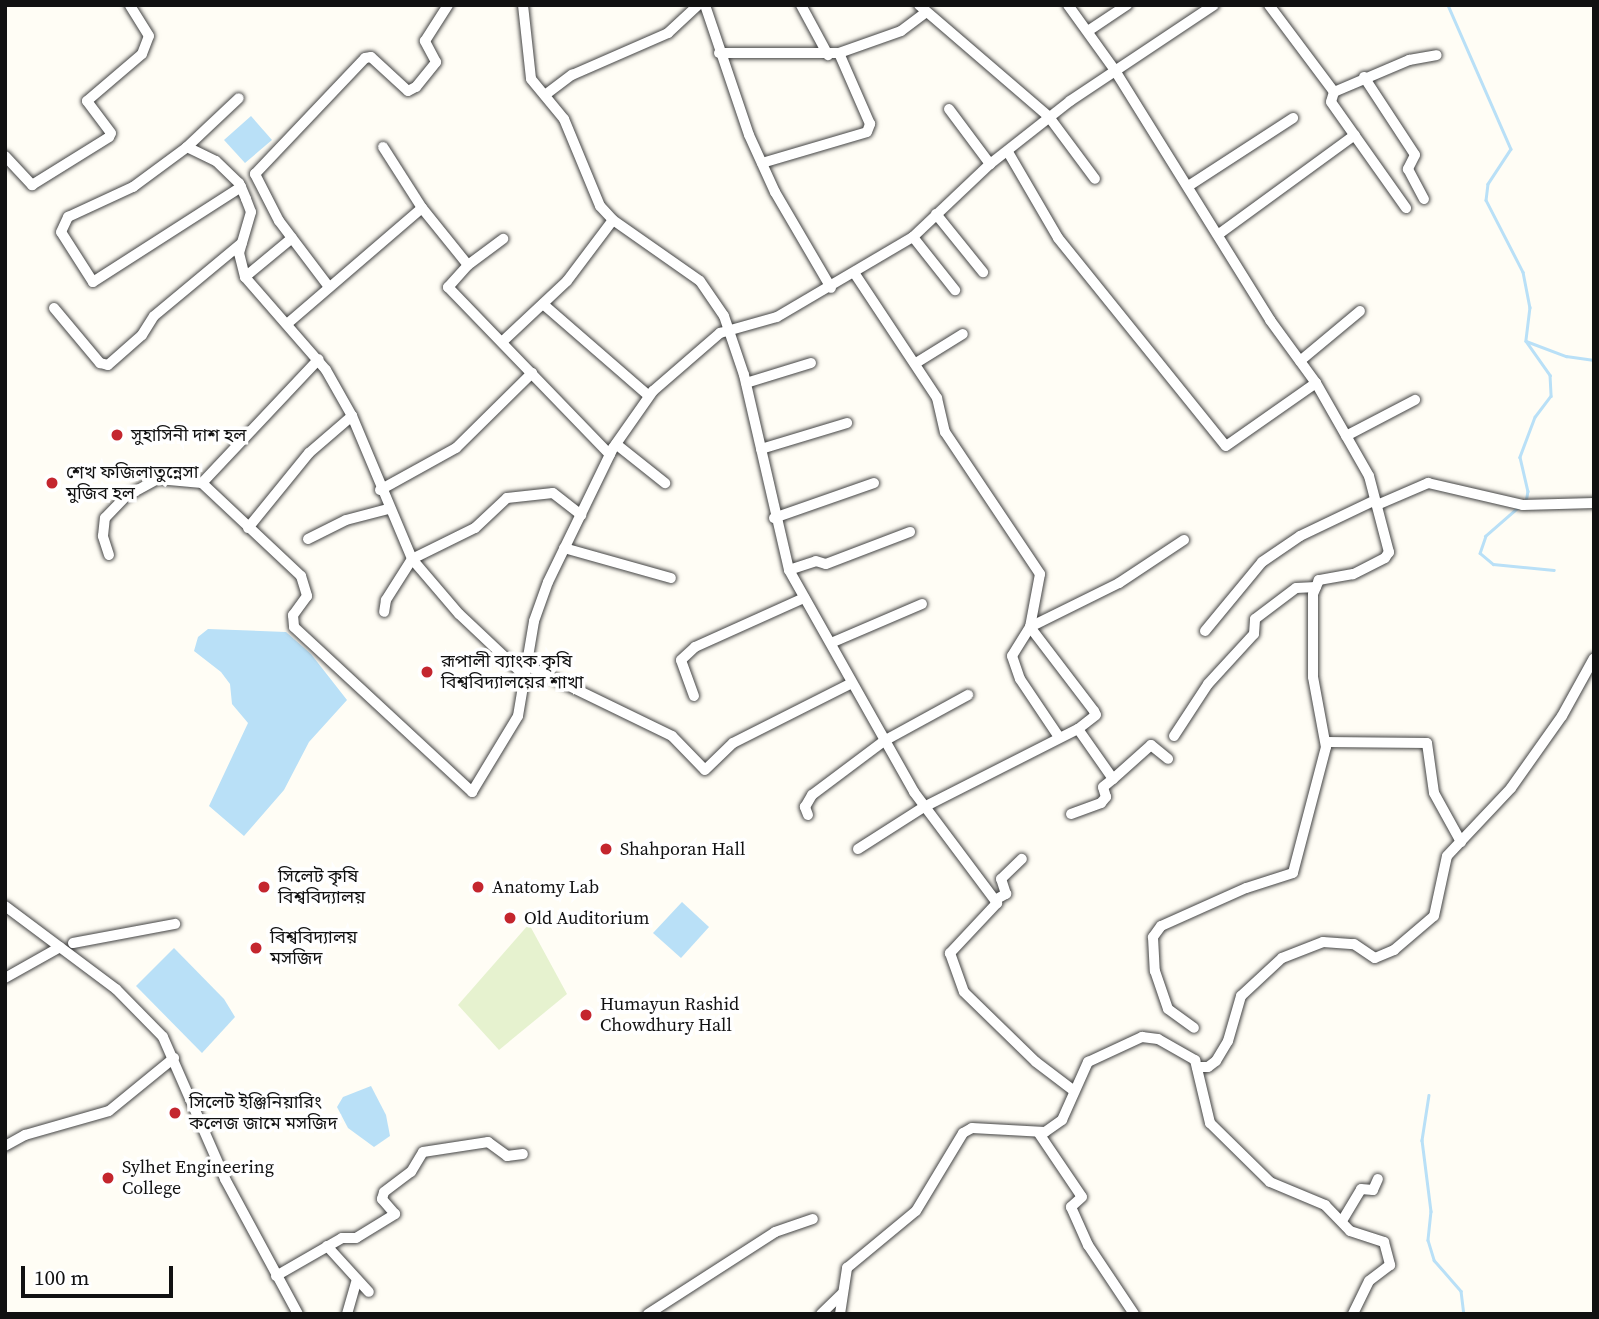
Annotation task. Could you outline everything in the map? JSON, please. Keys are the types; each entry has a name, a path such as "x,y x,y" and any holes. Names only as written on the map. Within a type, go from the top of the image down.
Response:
{"street":[{"path":"5,156 32,186 109,137 111,133 87,101 142,54 149,36 130,5"},
{"path":"329,287 257,187 255,174 365,58 370,57 408,91 416,87 436,62 425,41 448,5"},
{"path":"523,5 531,79 564,118 600,206 612,220 700,281 731,330 746,383 774,518 789,570 831,643 850,684 924,807 995,900"},
{"path":"545,95 572,75 668,33 698,5"},
{"path":"705,5 719,53 762,163 831,288"},
{"path":"762,163 867,132 870,124 833,54 801,5"},
{"path":"1068,5 1114,69 1316,383 1369,476 1389,552 1385,558 1353,574 1319,580 1316,587 1312,677 1326,743 1293,873 1245,888 1161,926 1153,937 1155,971 1168,1009 1194,1028"},
{"path":"1088,32 1127,5"},
{"path":"109,555 103,536 105,518 130,493 158,479 202,483 305,583 306,596 293,615 293,626 472,792 519,716 529,672 534,621 564,548 613,449 649,396 696,350 731,330 777,317 855,274 913,237 990,164 1049,117 1114,69 1214,5"},
{"path":"1269,5 1334,93"},
{"path":"719,53 833,54 901,32 922,9 1049,117 1095,179"},
{"path":"1406,208 1331,102 1334,93 1364,77 1409,60 1437,55"},
{"path":"1364,77 1415,155 1408,169 1424,199"},
{"path":"239,98 187,147 133,187 62,224 61,232 89,280 148,248 241,187"},
{"path":"948,109 990,164"},
{"path":"1190,185 1293,118"},
{"path":"1219,234 1355,135"},
{"path":"187,147 216,161 241,187 251,212 239,253 245,277 319,359 352,416 380,490 412,559 459,614 529,672 672,736 705,769 733,743 850,684"},
{"path":"383,147 422,208 468,265"},
{"path":"1007,152 1058,238 1226,446 1316,383"},
{"path":"287,324 422,208"},
{"path":"936,214 984,272"},
{"path":"502,342 578,269 612,220"},
{"path":"913,237 955,290"},
{"path":"245,277 292,238"},
{"path":"503,239 468,265 447,285 532,373 613,449 665,484"},
{"path":"54,308 100,363 108,365 142,335 154,316 242,243"},
{"path":"855,274 937,398 945,432 1040,574 1030,626 1012,656 1020,679 1059,737"},
{"path":"543,304 649,396"},
{"path":"1300,361 1360,311"},
{"path":"916,363 963,334"},
{"path":"202,483 319,359"},
{"path":"746,383 811,363"},
{"path":"380,490 456,448 532,373"},
{"path":"1346,436 1415,400"},
{"path":"248,528 309,453 352,416"},
{"path":"761,449 847,423"},
{"path":"774,518 874,483"},
{"path":"1205,631 1262,562 1300,536 1376,502 1428,483 1523,505 1594,503"},
{"path":"384,612 386,600 412,559 475,528 507,498 553,493 580,515"},
{"path":"308,539 346,520 388,509"},
{"path":"789,570 816,561 826,564 910,532"},
{"path":"1030,626 1119,583 1184,540"},
{"path":"564,548 671,578"},
{"path":"1174,736 1208,684 1254,634 1255,619 1296,588 1316,587"},
{"path":"694,696 681,660 695,647 804,598"},
{"path":"831,643 922,604"},
{"path":"859,849 924,807 1078,729 1096,715 1030,626"},
{"path":"1197,1066 1208,1067 1216,1062 1228,1041 1241,996 1283,958 1323,942 1354,944 1375,958 1410,937 1434,916 1443,867 1530,762 1594,658"},
{"path":"808,815 805,807 812,795 884,741 968,695"},
{"path":"1078,729 1113,779"},
{"path":"1326,743 1427,743 1434,793 1461,842"},
{"path":"1071,814 1101,803 1106,797 1103,787 1151,745 1168,759"},
{"path":"1022,859 1001,879 1006,894 995,900 986,918 950,953 957,979 983,1014 1074,1091"},
{"path":"5,906 146,1016 174,1058 225,1180 298,1314"},
{"path":"73,943 175,924"},
{"path":"5,978 60,947"},
{"path":"840,1314 848,1268 916,1211 963,1133 972,1128 1045,1132 1062,1120 1088,1062 1142,1037 1158,1039 1195,1060 1210,1123 1270,1182 1325,1205 1350,1231 1384,1242 1390,1253 1390,1265 1369,1281 1353,1314"},
{"path":"5,1146 25,1135 109,1111 174,1058"},
{"path":"1038,1132 1082,1197 1071,1207 1088,1245 1134,1314"},
{"path":"276,1276 341,1238 356,1238 395,1214 382,1199 384,1192 411,1172 423,1153 488,1142 507,1156 523,1154"},
{"path":"1342,1221 1361,1189 1373,1190 1377,1179"},
{"path":"648,1314 775,1232 813,1219"},
{"path":"327,1246 369,1292"},
{"path":"347,1314 357,1279"},
{"path":"821,1314 842,1294"}],"green space":[{"path":"529,924 567,994 499,1050 458,1005"}],"water":[{"path":"251,116 272,140 245,163 224,140"},
{"path":"208,629 286,632 311,654 347,700 309,742 284,790 244,836 209,806 248,723 232,704 230,684 221,672 194,651 198,637"},
{"path":"682,902 709,927 681,958 653,933"},
{"path":"174,948 224,999 235,1017 202,1053 136,986"},
{"path":"371,1086 386,1115 390,1136 374,1147 348,1128 337,1107 343,1097"}],"waterway":[{"path":"1448,5 1511,149 1488,184 1486,200 1523,272 1530,307 1526,341 1550,375 1551,396 1535,417 1520,457 1528,491 1526,502"},
{"path":"1526,341 1566,356 1594,360"},
{"path":"1518,508 1486,536 1480,553 1493,564 1554,570"},
{"path":"1429,1095 1422,1140 1431,1211 1428,1240 1434,1260 1461,1291 1464,1314"}],"place":[{"name":"সুহাসিনী দাশ হল","path":"117,435"},
{"name":"শেখ ফজিলাতুন্নেসা মুজিব হল","path":"52,483"},
{"name":"রূপালী ব্যাংক কৃষি বিশ্ববিদ্যালয়ের শাখা","path":"427,672"},
{"name":"Shahporan Hall","path":"606,849"},
{"name":"সিলেট কৃষি বিশ্ববিদ্যালয়","path":"264,887"},
{"name":"Anatomy Lab","path":"478,887"},
{"name":"Old Auditorium","path":"510,918"},
{"name":"বিশ্ববিদ্যালয় মসজিদ","path":"256,948"},
{"name":"Humayun Rashid Chowdhury Hall","path":"586,1015"},
{"name":"সিলেট ইঞ্জিনিয়ারিং কলেজ জামে মসজিদ","path":"175,1113"},
{"name":"Sylhet Engineering College","path":"108,1178"}]}
